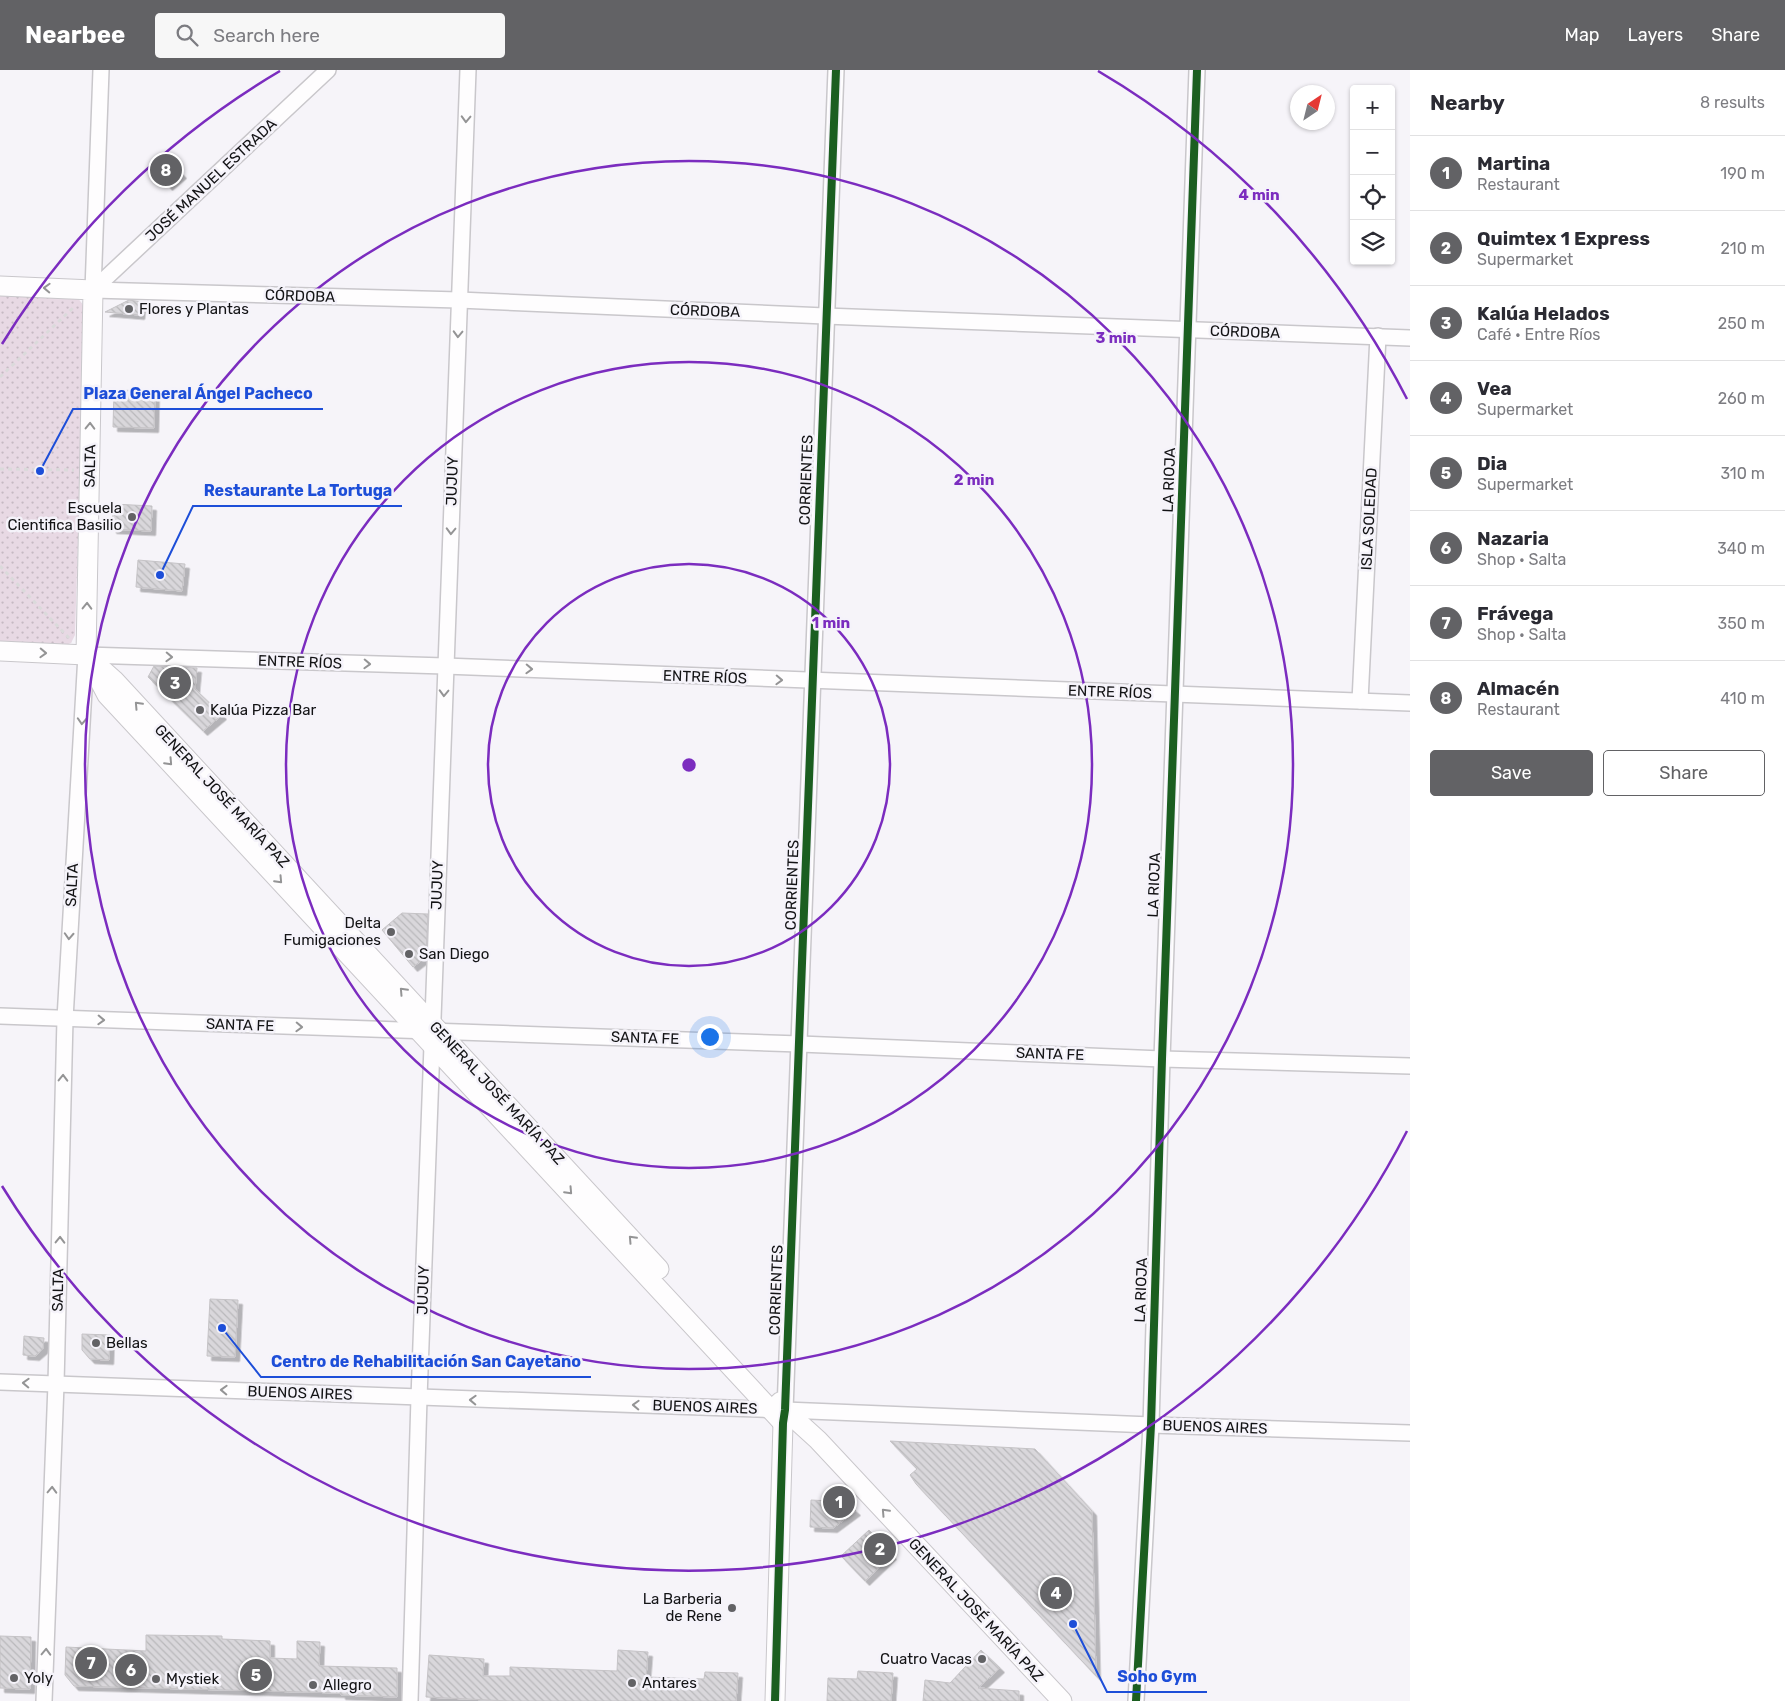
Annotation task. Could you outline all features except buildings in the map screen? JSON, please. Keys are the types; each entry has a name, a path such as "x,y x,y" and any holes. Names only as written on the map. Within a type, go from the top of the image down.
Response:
{"street":[{"name":"SALTA","path":"44,1701 56,1384 65,1019 86,655 93,290 101,70"},
{"name":"JOSÉ MANUEL ESTRADA","path":"93,290 328,70"},
{"name":"JUJUY","path":"410,1701 431,1032 468,70"},
{"name":"CORRIENTES","path":"775,1701 780,1414 800,1044 825,316 836,70"},
{"name":"LA RIOJA","path":"1136,1701 1151,1426 1197,70"},
{"name":"CÓRDOBA","path":"0,286 459,300 1410,338"},
{"name":"ISLA SOLEDAD","path":"1360,701 1378,336"},
{"name":"ENTRE RÍOS","path":"0,651 1410,703"},
{"name":"GENERAL JOSÉ MARÍA PAZ","path":"86,655 114,680 431,1032 771,1391 780,1414 818,1440 1062,1701"},
{"name":"SANTA FE","path":"0,1016 800,1044 1162,1059 1410,1066"},
{"name":"BUENOS AIRES","path":"0,1382 780,1414 1410,1433"}],"path":[{"path":"0,377 93,290"},
{"path":"0,469 90,471"},
{"path":"0,566 86,655"}],"shaded area":[{"path":"0,294 78,298 85,308 75,635 71,643 63,646 0,643"}],"cycle path":[{"path":"775,1701 783,1423 792,1242 836,70"},
{"path":"1136,1701 1151,1425 1197,70"}],"place":[{"name":"Almacén","path":"166,170"},
{"name":"Flores y Plantas","path":"129,309"},
{"name":"Plaza General Ángel Pacheco","path":"40,471"},
{"name":"Escuela Cientifica Basilio","path":"132,517"},
{"name":"Restaurante La Tortuga","path":"160,575"},
{"name":"Kalúa Helados","path":"175,683"},
{"name":"Kalúa Pizza Bar","path":"200,710"},
{"name":"Delta Fumigaciones","path":"391,932"},
{"name":"San Diego","path":"409,954"},
{"name":"Centro de Rehabilitación San Cayetano","path":"222,1328"},
{"name":"Bellas","path":"96,1343"},
{"name":"Martina","path":"839,1502"},
{"name":"Quimtex 1 Express","path":"880,1549"},
{"name":"Vea","path":"1056,1593"},
{"name":"La Barberia de Rene","path":"732,1608"},
{"name":"Soho Gym","path":"1073,1624"},
{"name":"Cuatro Vacas","path":"982,1659"},
{"name":"Frávega","path":"91,1663"},
{"name":"Nazaria","path":"131,1670"},
{"name":"Dia","path":"256,1675"},
{"name":"Yoly","path":"14,1678"},
{"name":"Mystiek","path":"156,1679"},
{"name":"Antares","path":"632,1683"},
{"name":"Allegro","path":"313,1685"}]}
